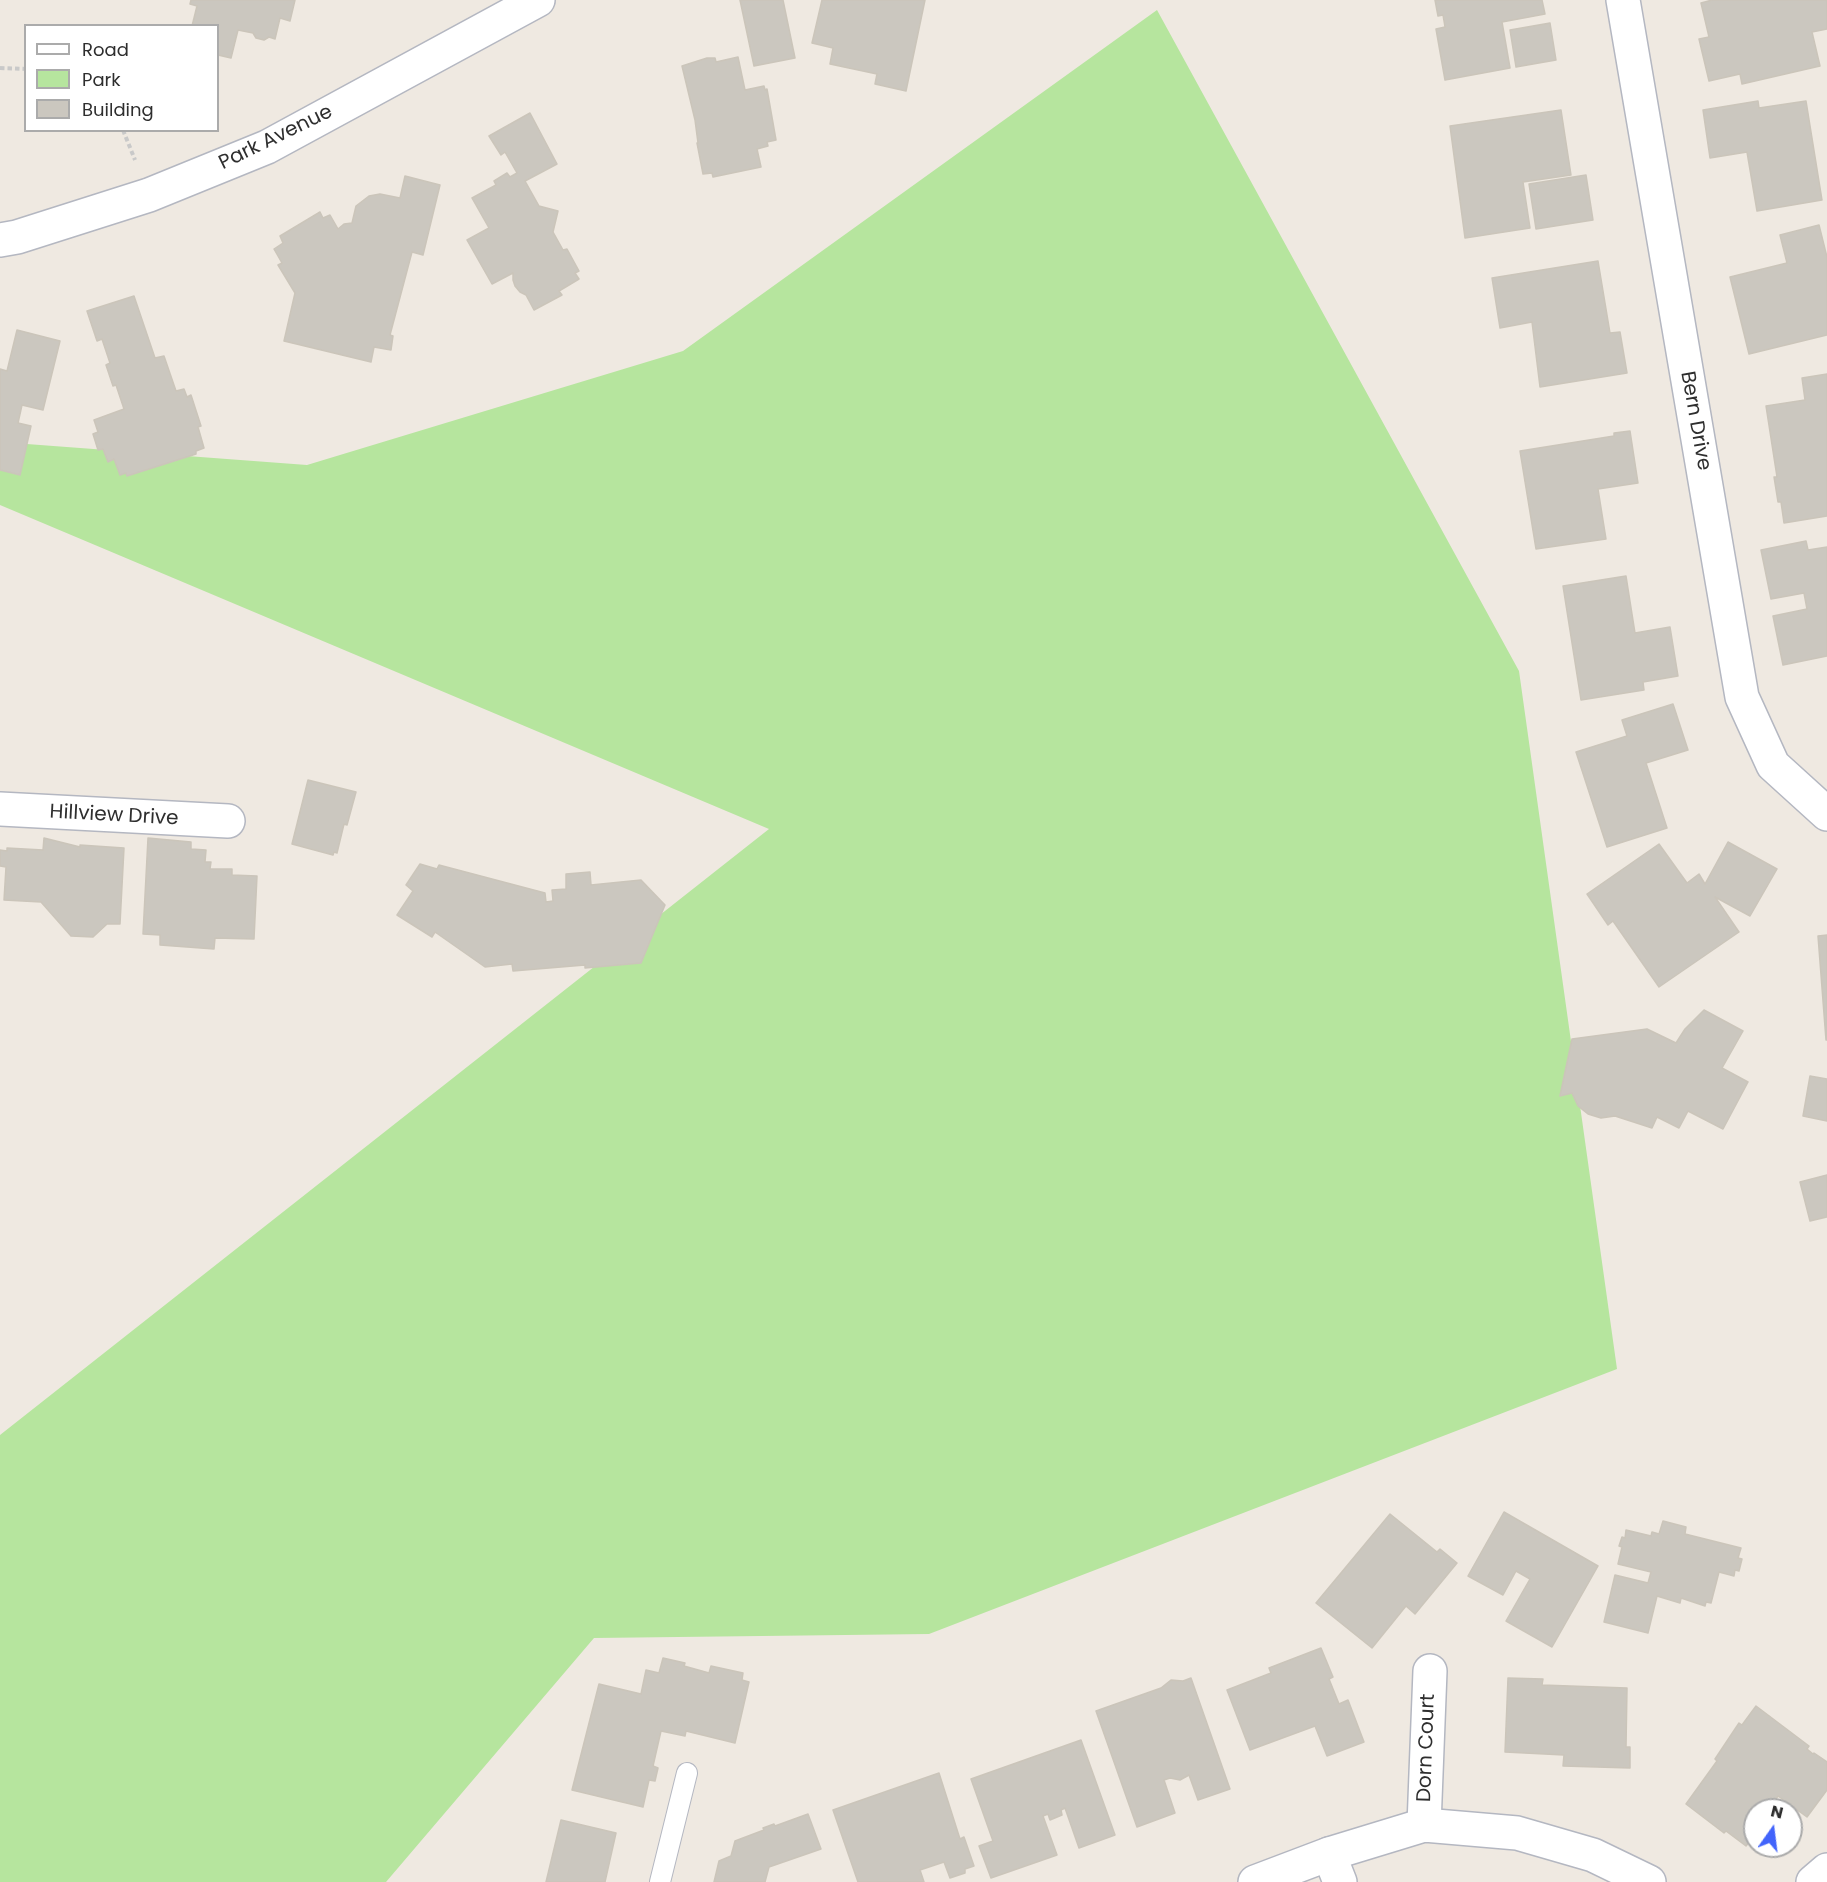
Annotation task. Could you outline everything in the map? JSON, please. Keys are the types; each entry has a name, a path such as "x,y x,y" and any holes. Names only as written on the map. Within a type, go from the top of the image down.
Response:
{"street":[{"name":"Park Avenue","path":"0,240 17,237 148,195 267,147 538,0"},
{"name":"Bern Drive","path":"1623,0 1742,697 1773,765 1827,814"},
{"name":"Hillview Drive","path":"0,809 228,821"},
{"name":"Dorn Court","path":"1424,1825 1430,1671"},
{"path":"1256,1882 1334,1868 1424,1825 1517,1833 1593,1855 1649,1882"},
{"path":"1813,1882 1827,1869"}],"lane":[{"path":"660,1882 687,1773"}],"path":[{"path":"0,68 24,69"}],"green space":[{"path":"1157,10 1519,671 1617,1369 929,1634 594,1638 386,1882 0,1882 0,1435 769,829 0,505 0,442 307,465 683,351"}],"building":[{"path":"191,0 295,0 290,21 280,18 275,39 269,37 264,40 256,38 253,33 238,30 231,58 219,55 219,24 192,24 197,6 190,4"},
{"path":"740,0 783,0 795,58 754,66"},
{"path":"822,0 925,0 906,91 875,84 877,74 830,64 833,48 812,43"},
{"path":"1435,0 1542,0 1545,14 1502,22 1510,68 1445,80 1436,29 1445,27 1443,15 1438,16"},
{"path":"1712,0 1827,0 1827,29 1812,32 1820,66 1742,84 1740,74 1709,81 1699,39 1709,37 1701,3"},
{"path":"1550,23 1556,60 1516,67 1510,30"},
{"path":"738,57 745,90 764,86 765,90 767,89 776,140 767,142 768,146 757,149 761,167 713,177 712,173 703,174 695,120 682,66 707,58 715,58 716,62"},
{"path":"1758,101 1759,108 1806,101 1822,200 1757,211 1747,152 1710,158 1703,110"},
{"path":"1561,110 1571,175 1523,182 1530,228 1465,238 1450,126"},
{"path":"530,113 557,164 525,181 539,206 558,211 553,232 563,250 567,249 579,271 575,273 579,279 559,291 562,295 534,310 526,295 515,286 513,273 492,284 467,240 489,228 472,198 496,185 494,181 507,173 510,177 517,173 505,152 501,155 489,136"},
{"path":"1586,175 1593,220 1536,229 1529,184"},
{"path":"405,176 440,185 423,255 412,252 390,335 393,336 391,350 374,347 371,362 284,341 295,293 278,265 282,263 274,249 283,243 280,236 320,212 323,218 330,215 338,229 344,224 352,223 356,206 369,196 380,194 400,198"},
{"path":"1819,225 1827,257 1827,335 1749,354 1730,277 1787,263 1780,235"},
{"path":"1598,261 1610,333 1620,332 1627,373 1540,387 1532,322 1500,328 1492,278"},
{"path":"134,296 155,358 164,356 176,391 184,389 187,397 191,395 201,426 198,427 204,448 196,451 196,454 127,476 126,473 120,475 114,459 108,462 103,449 98,450 93,434 98,432 94,420 124,409 106,365 110,363 102,339 97,341 87,311"},
{"path":"17,330 60,341 43,410 22,405 18,423 31,426 20,475 0,470 0,369 7,371"},
{"path":"1827,374 1827,516 1784,523 1774,477 1777,477 1766,406 1805,400 1802,378"},
{"path":"1630,431 1638,483 1598,489 1606,539 1536,549 1520,451 1614,436 1614,433"},
{"path":"1806,541 1808,550 1827,547 1827,656 1783,665 1773,616 1807,609 1804,593 1771,599 1761,550"},
{"path":"1626,576 1635,633 1670,627 1678,676 1643,682 1644,690 1581,700 1563,586"},
{"path":"1673,704 1688,750 1646,763 1667,828 1607,847 1576,752 1627,736 1622,720"},
{"path":"308,780 356,792 347,825 344,824 337,853 334,852 333,855 292,844"},
{"path":"44,838 80,847 80,845 124,848 120,924 107,924 93,937 71,936 41,902 4,900 6,867 0,866 0,850 7,851 7,848 43,850"},
{"path":"148,838 191,842 191,849 206,850 205,862 211,862 210,869 232,869 232,875 257,876 254,939 215,938 214,949 160,945 160,935 143,934"},
{"path":"1728,842 1777,869 1750,916 1715,897 1739,932 1659,987 1613,921 1608,925 1587,894 1659,844 1687,883 1699,874 1705,884"},
{"path":"420,864 437,869 439,865 545,893 546,902 553,901 552,890 566,889 566,874 590,872 591,885 641,880 665,905 641,963 513,971 512,964 485,967 435,932 432,937 397,915 413,891 406,885"},
{"path":"1827,935 1827,1040 1826,1040 1818,936"},
{"path":"1704,1010 1743,1031 1722,1068 1748,1082 1723,1129 1688,1111 1679,1128 1657,1117 1652,1128 1615,1116 1601,1118 1588,1114 1578,1106 1572,1093 1560,1096 1572,1039 1647,1029 1676,1043 1685,1029"},
{"path":"1810,1076 1827,1079 1827,1121 1803,1116"},
{"path":"1827,1175 1827,1217 1810,1221 1800,1182"},
{"path":"1504,1512 1598,1566 1552,1647 1506,1621 1530,1579 1516,1571 1503,1595 1468,1576"},
{"path":"1390,1514 1437,1552 1440,1549 1457,1563 1415,1614 1406,1606 1372,1648 1316,1603"},
{"path":"1663,1521 1686,1527 1685,1534 1741,1548 1738,1558 1742,1559 1739,1571 1735,1570 1734,1576 1719,1572 1711,1603 1706,1602 1705,1606 1681,1598 1680,1603 1657,1596 1648,1633 1604,1622 1615,1575 1648,1583 1651,1572 1618,1564 1622,1547 1619,1546 1622,1537 1625,1538 1626,1530 1651,1536 1652,1532 1659,1534"},
{"path":"1321,1648 1333,1677 1329,1679 1339,1704 1348,1700 1364,1742 1327,1756 1315,1726 1250,1750 1227,1690 1271,1673 1269,1668"},
{"path":"663,1658 685,1663 684,1666 709,1673 711,1666 743,1673 742,1680 749,1682 735,1743 686,1731 685,1736 661,1731 653,1766 658,1768 655,1781 649,1780 643,1807 572,1790 599,1684 641,1694 646,1670 659,1673"},
{"path":"1191,1678 1230,1789 1198,1800 1189,1775 1180,1780 1170,1778 1164,1780 1175,1813 1137,1827 1096,1711 1161,1688 1171,1680 1183,1681"},
{"path":"1508,1678 1543,1679 1542,1685 1627,1688 1626,1747 1630,1747 1630,1768 1563,1766 1564,1755 1505,1752"},
{"path":"1756,1706 1809,1746 1807,1749 1813,1754 1827,1762 1827,1790 1807,1817 1803,1814 1803,1798 1778,1796 1777,1798 1743,1798 1743,1844 1726,1831 1724,1833 1686,1804 1717,1761 1715,1759 1739,1723 1742,1725"},
{"path":"1081,1740 1115,1835 1079,1848 1065,1808 1061,1810 1062,1815 1050,1820 1048,1814 1043,1816 1057,1855 991,1878 979,1846 993,1841 971,1779"},
{"path":"939,1773 960,1839 964,1837 974,1866 965,1869 965,1873 950,1878 944,1862 920,1870 924,1882 858,1882 833,1810"},
{"path":"808,1814 821,1849 769,1867 765,1882 714,1882 719,1861 731,1856 735,1841 764,1830 763,1828"},
{"path":"561,1820 616,1833 605,1882 546,1882"}]}
